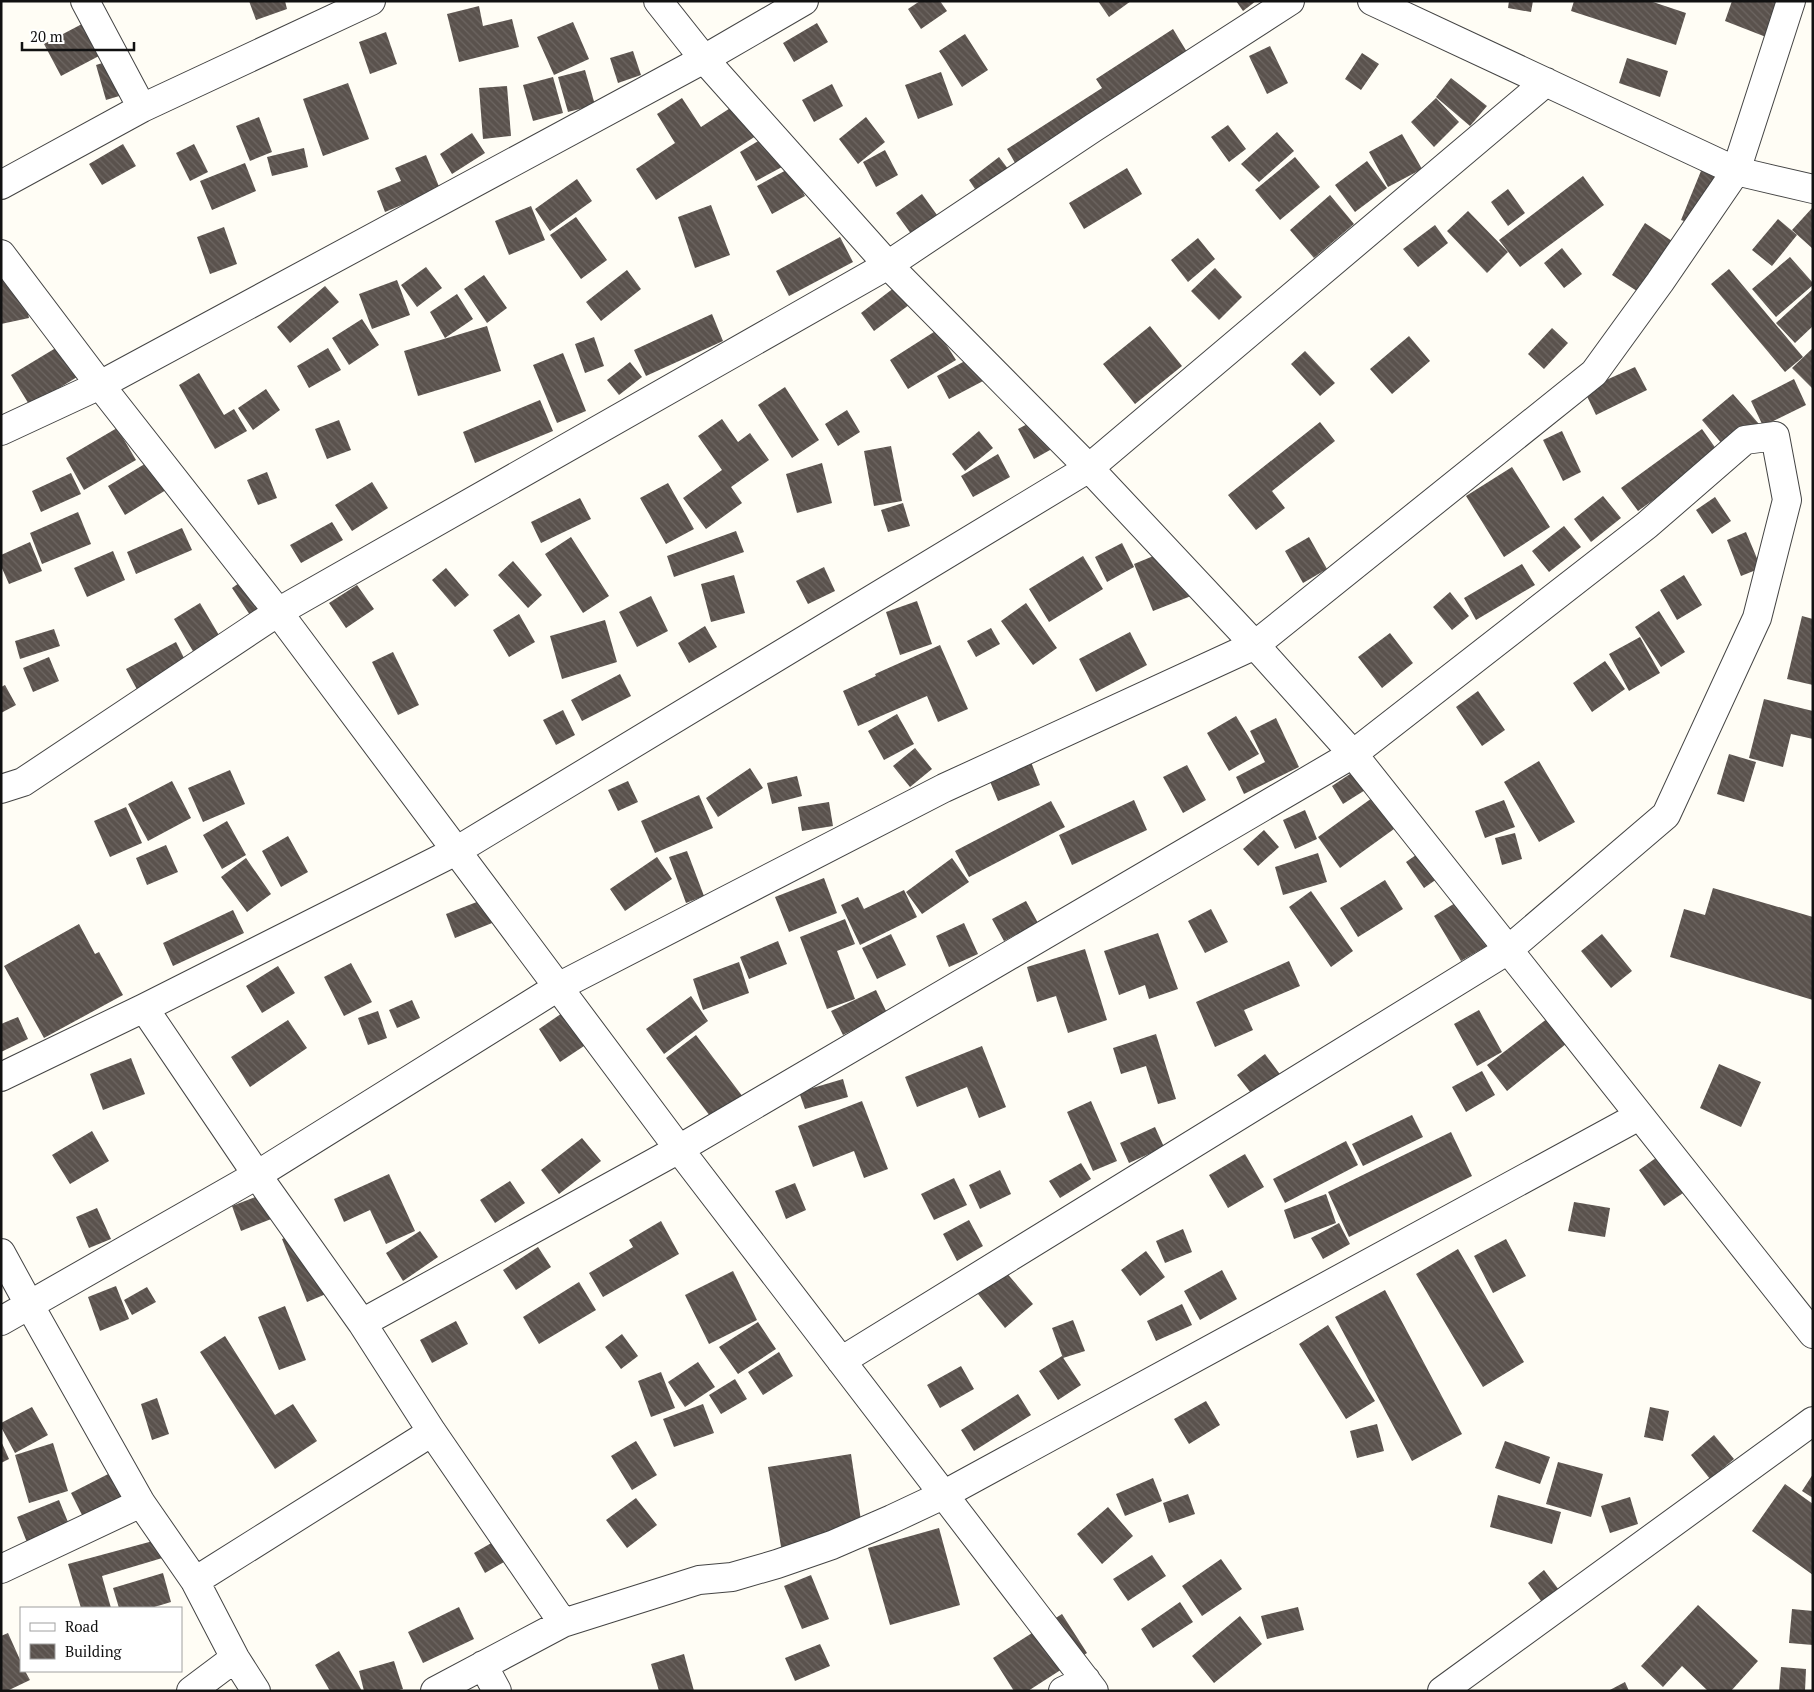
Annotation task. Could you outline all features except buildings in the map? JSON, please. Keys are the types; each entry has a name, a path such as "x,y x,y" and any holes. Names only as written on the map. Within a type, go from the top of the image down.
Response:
{"street":[{"path":"85,1 142,108"},
{"path":"1,185 142,108 371,1"},
{"path":"658,1 704,59 888,265 1089,468 1256,645 1353,754 1813,1334"},
{"path":"1,431 100,385 704,59 804,1"},
{"path":"1,789 23,782 278,612 888,265 1093,128 1290,1"},
{"path":"1372,1 1736,171 1813,189"},
{"path":"1,1321 258,1175 558,987 944,788 1256,645 1594,373 1660,282 1736,171 1790,1"},
{"path":"1,1077 144,1008 456,851 1089,468 1546,82"},
{"path":"1,254 100,385 278,612 679,1149 943,1495 1081,1687"},
{"path":"362,1322 679,1149 1353,754 1647,525 1745,440 1775,436 1787,500 1757,618 1666,815 1508,950 841,1361"},
{"path":"144,1008 258,1175 362,1322 432,1432 563,1623"},
{"path":"435,1691 563,1623 698,1580 732,1576 777,1564 840,1542 943,1495 1639,1116"},
{"path":"1,1253 141,1502 195,1581 235,1658 256,1691"},
{"path":"1442,1691 1813,1421"},
{"path":"195,1581 432,1432"},
{"path":"1,1568 141,1502"},
{"path":"191,1691 235,1658"},
{"path":"483,1666 497,1691"}]}
